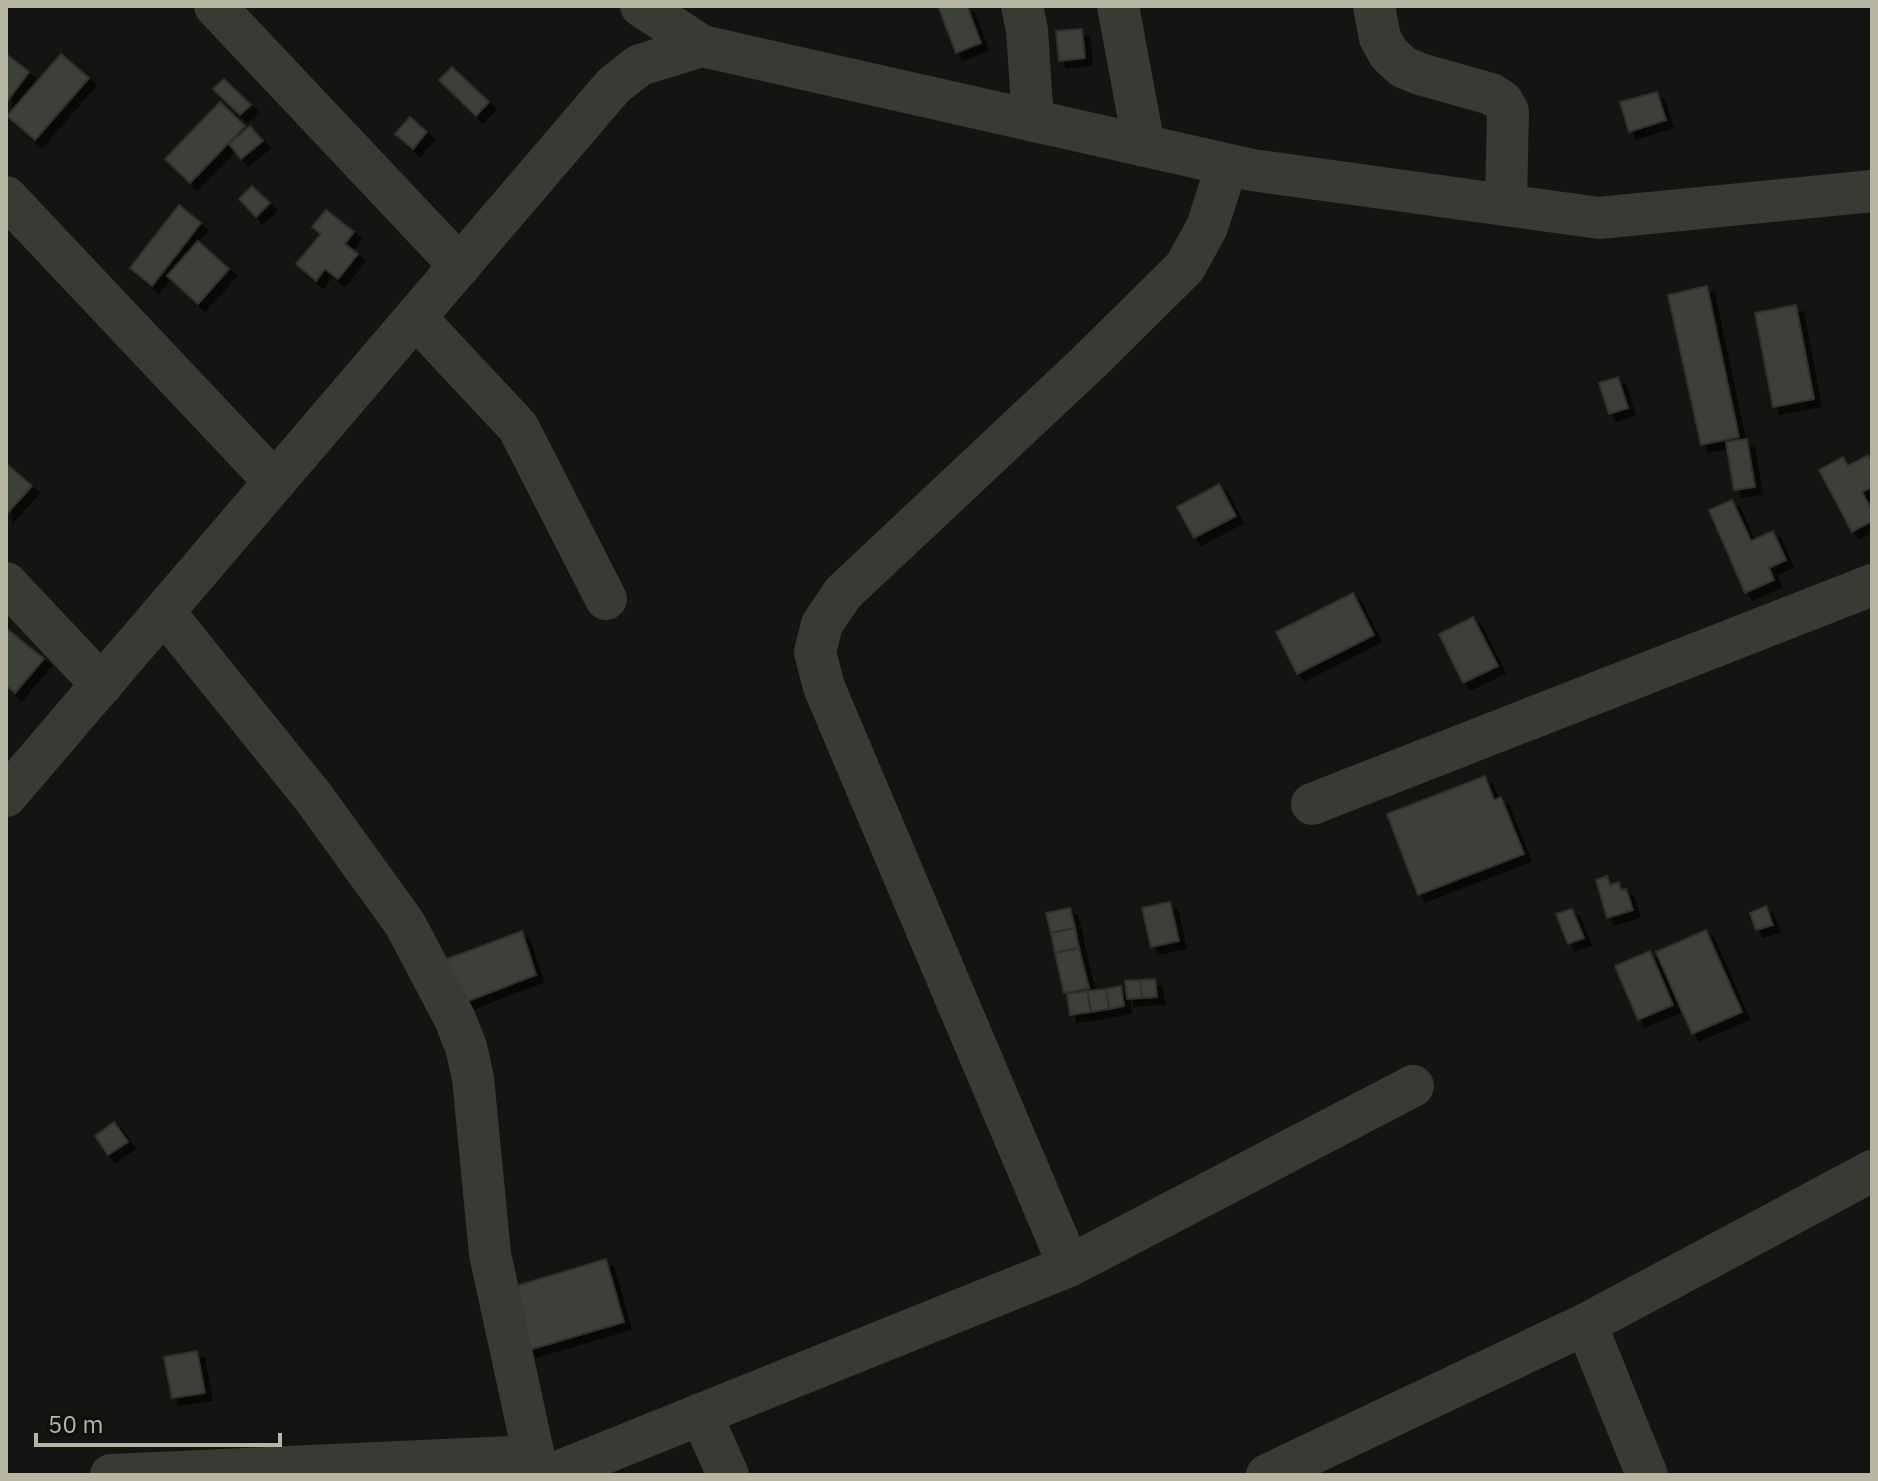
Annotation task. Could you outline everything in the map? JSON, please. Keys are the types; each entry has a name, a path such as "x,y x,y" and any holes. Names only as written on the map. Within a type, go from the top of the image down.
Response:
{"street":[{"path":"215,6 460,266"},
{"path":"641,6 702,46 1267,173 1599,218 1872,191"},
{"path":"1022,6 1027,30 1033,121"},
{"path":"1118,6 1144,146"},
{"path":"1374,6 1380,38 1389,54 1403,67 1491,94 1502,101 1508,111 1506,205"},
{"path":"6,796 614,85 640,65 702,46"},
{"path":"1069,1266 824,687 815,652 822,624 843,593 1089,362 1185,267 1207,227 1227,165"},
{"path":"6,197 275,482"},
{"path":"416,318 518,427 606,599"},
{"path":"6,583 102,685"},
{"path":"1312,804 1872,585"},
{"path":"164,612 314,798 396,911 455,1019 473,1078 490,1254 540,1469"},
{"path":"111,1475 540,1469 701,1414 1069,1266 1413,1086"},
{"path":"1267,1475 1586,1324 1872,1171"},
{"path":"1586,1324 1647,1475"},
{"path":"701,1414 728,1475"}],"building":[{"path":"938,6 967,6 981,43 956,53"},
{"path":"1082,29 1085,58 1059,61 1056,31"},
{"path":"6,54 29,72 6,103"},
{"path":"61,54 89,78 35,140 7,116"},
{"path":"452,67 489,102 476,116 439,80"},
{"path":"224,79 251,105 240,115 213,89"},
{"path":"1657,92 1666,120 1629,132 1620,102"},
{"path":"220,102 245,126 190,183 165,159"},
{"path":"410,117 427,132 413,149 395,134"},
{"path":"250,126 263,141 241,159 229,144"},
{"path":"252,186 270,203 256,217 239,199"},
{"path":"179,205 201,223 152,286 130,268"},
{"path":"326,210 354,232 345,244 358,254 338,279 325,269 316,281 296,264 321,234 312,227"},
{"path":"198,241 229,269 198,304 167,276"},
{"path":"1707,286 1739,437 1701,445 1668,295"},
{"path":"1796,305 1814,399 1773,407 1755,313"},
{"path":"1618,377 1628,408 1609,414 1599,383"},
{"path":"1747,439 1755,487 1734,490 1726,442"},
{"path":"1868,455 1872,462 1872,487 1862,492 1872,510 1872,521 1852,532 1819,470 1843,457 1848,466"},
{"path":"8,465 32,486 6,515 6,468"},
{"path":"1219,484 1236,516 1194,538 1177,507"},
{"path":"1732,500 1751,541 1773,531 1786,560 1769,568 1774,580 1745,593 1709,510"},
{"path":"1353,593 1374,635 1297,674 1276,632"},
{"path":"1473,617 1498,666 1463,683 1439,634"},
{"path":"6,628 44,659 15,693 6,685"},
{"path":"1485,776 1494,800 1501,797 1524,854 1418,895 1387,814"},
{"path":"1607,876 1610,885 1619,882 1621,890 1626,889 1633,910 1607,918 1596,880"},
{"path":"1170,902 1179,941 1151,947 1142,908"},
{"path":"1766,906 1773,925 1756,930 1750,913"},
{"path":"1070,908 1075,928 1051,933 1046,913"},
{"path":"1572,909 1584,938 1568,944 1556,914"},
{"path":"1075,928 1079,948 1055,953 1051,933"},
{"path":"1706,930 1742,1012 1692,1034 1656,952"},
{"path":"522,931 536,975 455,1006 436,963"},
{"path":"1079,948 1089,988 1064,993 1055,953"},
{"path":"1650,951 1673,1005 1638,1020 1615,966"},
{"path":"1155,979 1157,997 1142,998 1140,980"},
{"path":"1140,980 1142,998 1127,999 1125,981"},
{"path":"1121,986 1124,1006 1109,1009 1106,989"},
{"path":"1106,989 1109,1009 1091,1012 1087,991"},
{"path":"1087,991 1091,1012 1070,1015 1067,994"},
{"path":"114,1122 128,1142 108,1155 95,1136"},
{"path":"606,1259 624,1322 529,1350 510,1288"},
{"path":"197,1351 205,1393 172,1398 164,1357"}]}
